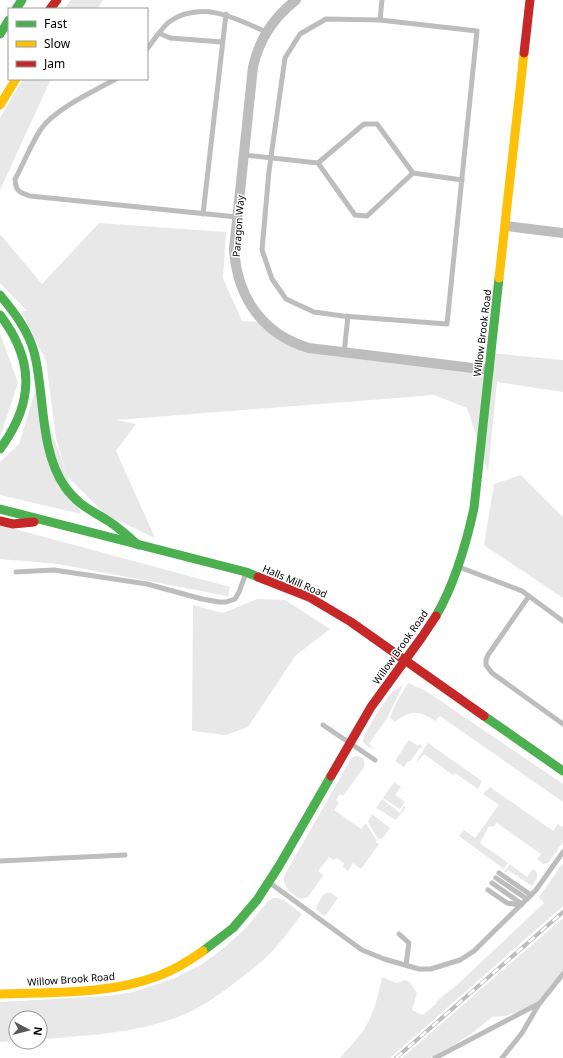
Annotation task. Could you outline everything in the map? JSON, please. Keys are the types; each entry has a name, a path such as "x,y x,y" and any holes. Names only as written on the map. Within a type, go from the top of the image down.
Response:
{"main road":[{"path":"51,8 57,0"},
{"name":"Willow Brook Road","path":"0,994 106,990 143,982 176,968 210,947 239,922 262,893 368,713 404,660 430,626 458,567 468,535 474,508 506,226 527,0"},
{"path":"0,34 8,22"},
{"path":"0,105 15,80"},
{"path":"0,295 22,324 33,348 50,450 61,479 74,498 98,516 108,521 138,545"},
{"path":"0,315 11,329 17,340 21,351 26,377 25,399 19,418 13,431 0,449"},
{"name":"Halls Mill Road","path":"0,509 246,572 298,592 321,603 351,622 563,771"},
{"path":"0,521 13,524 46,521"}],"street":[{"name":"Paragon Way","path":"296,0 278,16 266,32 253,67 234,249 238,275 245,296 259,316 278,334 309,348 489,370"},
{"path":"506,226 563,233"}],"lane":[{"path":"380,20 382,0"},
{"path":"148,48 169,22 186,12 201,8 218,11 266,32"},
{"path":"203,214 226,14"},
{"path":"326,19 380,20 477,31 447,324 314,312 286,298 272,279 262,250 271,158 285,58 300,34 326,19"},
{"path":"159,33 170,38 222,42"},
{"path":"114,80 92,91 51,118 41,130 15,179 16,187 19,192 30,196 237,217"},
{"path":"244,156 318,163 364,124 373,123 377,124 413,173 462,180"},
{"path":"318,163 355,215 367,216 413,173"},
{"path":"344,353 348,316"},
{"path":"458,567 522,591 563,621"},
{"path":"16,572 54,570 147,584 196,598 226,602 235,599 246,572"},
{"path":"529,596 488,655 486,665 492,673 563,724"},
{"path":"323,726 375,760"},
{"path":"268,882 362,950 377,957 406,965 423,969 431,969 464,958 474,951 536,890 563,852"},
{"path":"0,861 126,855"},
{"path":"527,899 498,875 531,895"},
{"path":"492,883 522,904"},
{"path":"488,890 507,903 522,904"},
{"path":"399,934 408,941 410,946 406,965"},
{"path":"502,1058 522,1033 540,1003 561,981 563,974"},
{"path":"435,1058 540,1003"}],"shaded area":[{"path":"71,0 103,0 98,8 65,8"},
{"path":"22,80 51,80 0,190 0,118"},
{"path":"99,223 226,232 223,278 242,321 264,322 308,350 488,372 491,353 563,360 563,392 497,382 488,471 467,408 434,395 116,420 136,424 116,451 155,538 106,515 67,476 56,438 46,361 21,311 27,311 0,283 0,234 42,284"},
{"path":"0,333 18,383 0,437"},
{"path":"36,388 81,514 0,495 0,462 19,444"},
{"path":"521,475 563,517 563,598 484,545 494,484"},
{"path":"0,525 230,587 228,596 58,564 0,559"},
{"path":"257,599 285,600 330,629 295,656 248,727 226,735 192,731 193,605 223,613"},
{"path":"408,683 426,691 563,784 563,802 440,716 435,721 420,713 415,713 406,715 395,722 390,718 395,705"},
{"path":"403,685 387,718 369,744 375,749 368,747 363,742 367,731 392,692"},
{"path":"409,740 418,746 419,744 423,747 419,749 410,762 408,761 404,767 395,761"},
{"path":"428,743 482,781 478,789 455,773 453,775 424,754 416,764 418,758"},
{"path":"355,756 363,759 364,767 343,796 340,794 336,800 339,803 334,810 361,829 366,823 377,841 376,842 379,844 361,869 353,863 348,871 343,867 344,863 337,858 334,860 329,857 318,871 323,876 308,897 301,899 286,887 284,876 351,759"},
{"path":"394,782 401,787 395,795 405,802 400,809 383,798"},
{"path":"490,787 553,831 558,824 563,827 563,842 548,863 543,864 537,859 541,854 497,823 493,827 489,826 480,843 508,863 504,869 459,836 464,830 475,838 499,805 483,794"},
{"path":"382,799 400,813 404,806 406,807 396,820 376,808"},
{"path":"372,814 390,828 382,839 378,839 368,822"},
{"path":"563,863 563,906 390,1058 340,1058 365,1028 377,1000 382,977 396,983 405,980 410,982 417,993 412,1010 423,1015 544,903 539,897"},
{"path":"510,864 527,877 533,869 537,872 537,878 532,886 508,870 504,872"},
{"path":"326,893 331,893 338,898 324,916 317,910 316,907 323,895"},
{"path":"273,898 284,900 302,914 272,952 262,961 222,992 194,1010 158,1023 119,1032 48,1038 48,1010 8,1010 8,1042 0,1042 0,1002 108,996 133,992 170,980 201,965 224,948 247,927 268,901"},
{"path":"563,918 563,977 546,999 526,1009 505,1016 492,1017 471,1034 430,1058 402,1058"}],"railway":[{"path":"396,1058 563,912"}],"traffic: fast":[{"path":"17,8 22,0"},
{"path":"0,34 8,22"},
{"path":"436,616 449,590 459,564 474,508 499,278"},
{"path":"0,295 24,329 34,352 47,439 51,456 65,487 75,499 110,522 138,545"},
{"path":"0,315 20,349 26,382 24,399 19,415 11,432 0,449"},
{"path":"0,509 246,572 258,577"},
{"path":"484,716 563,771"},
{"path":"203,951 233,928 257,900 279,866 331,776"}],"traffic: slow":[{"path":"499,278 524,53"},
{"path":"0,105 15,80"},
{"path":"0,994 100,990 120,987 164,974 203,951"}],"traffic: jam":[{"path":"51,8 57,0"},
{"path":"524,53 530,0"},
{"path":"0,521 13,524 34,522"},
{"path":"258,577 309,597 351,622 484,716"},
{"path":"331,776 371,707 436,616"}]}
